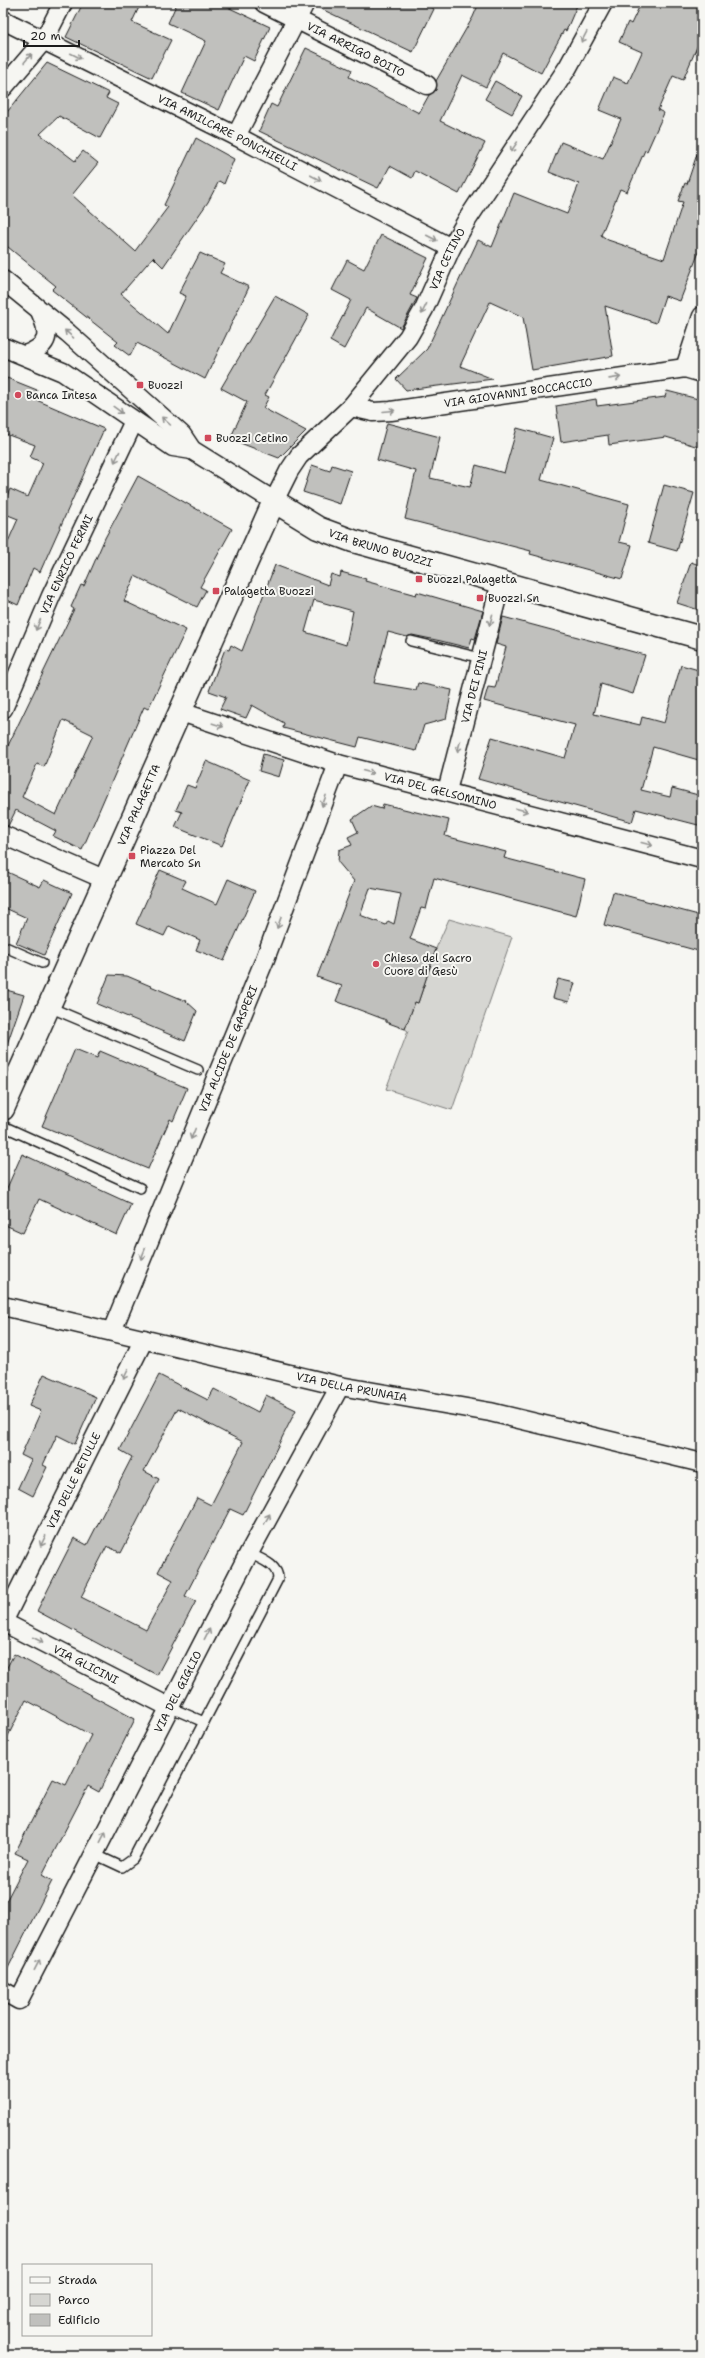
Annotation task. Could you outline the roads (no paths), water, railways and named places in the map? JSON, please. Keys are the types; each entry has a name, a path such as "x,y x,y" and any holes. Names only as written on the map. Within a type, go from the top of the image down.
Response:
{"street":[{"path":"3,88 44,40 63,3"},
{"name":"VIA ARRIGO BOITO","path":"264,3 427,86"},
{"path":"236,136 305,3"},
{"name":"VIA CETINO","path":"274,501 289,471 299,456 351,407 408,337 424,310 451,248 498,171 568,68 602,3"},
{"name":"VIA AMILCARE PONCHIELLI","path":"3,20 236,136 451,248"},
{"name":"VIA BRUNO BUOZZI","path":"5,282 182,435 192,450"},
{"name":"VIA BRUNO BUOZZI","path":"24,355 41,346 47,338 47,328 40,311"},
{"path":"685,368 702,316"},
{"name":"VIA BRUNO BUOZZI","path":"3,347 63,372 173,447 192,450 318,528 352,541 702,638"},
{"name":"VIA GIOVANNI BOCCACCIO","path":"351,407 373,412 391,411 685,368 702,373"},
{"name":"VIA ENRICO FERMI","path":"3,709 51,596 134,421"},
{"name":"VIA PALAGETTA","path":"3,1109 274,501"},
{"name":"VIA DEI PINI","path":"447,791 501,582"},
{"name":"VIA DEL GELSOMINO","path":"181,712 338,764 447,791 702,859"},
{"name":"VIA ALCIDE DE GASPERI","path":"112,1331 265,959 338,764"},
{"path":"3,836 106,880"},
{"name":"VIA DELLA PRUNAIA","path":"3,1306 340,1386 490,1412 702,1463"},
{"name":"VIA DELLE BETULLE","path":"3,1622 144,1339"},
{"name":"VIA DEL GIGLIO","path":"3,1991 19,2000 249,1553 340,1386"},
{"name":"VIA GLICINI","path":"3,1622 170,1707"}],"lane":[{"path":"411,641 481,658"},
{"path":"3,946 42,963"},
{"path":"49,1007 198,1070"},
{"path":"3,1126 140,1188"},
{"path":"94,1854 116,1866 122,1867 133,1859 278,1579 278,1574 272,1566 249,1553"},
{"path":"170,1707 204,1722"}],"place":[{"name":"Buozzi","path":"140,385"},
{"name":"Banca Intesa","path":"18,395"},
{"name":"Buozzi Cetino","path":"208,438"},
{"name":"Buozzi Palagetta","path":"419,579"},
{"name":"Palagetta Buozzi","path":"216,591"},
{"name":"Buozzi Sn","path":"480,598"},
{"name":"Piazza Del Mercato Sn","path":"132,856"},
{"name":"Chiesa del Sacro Cuore di Gesù","path":"376,964"}]}
